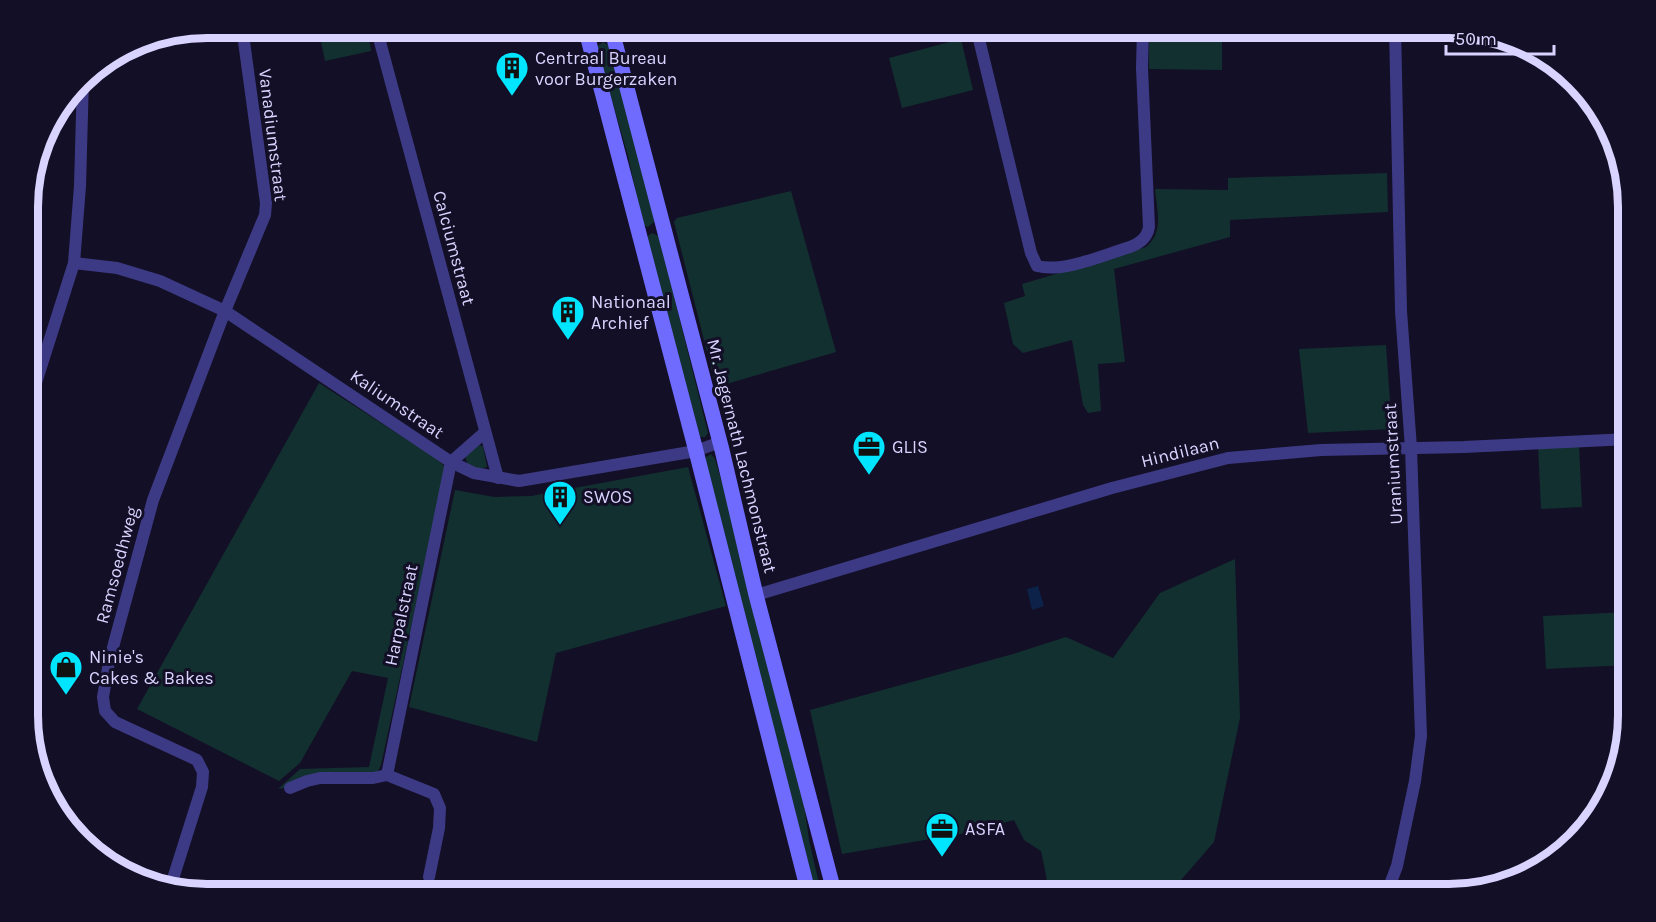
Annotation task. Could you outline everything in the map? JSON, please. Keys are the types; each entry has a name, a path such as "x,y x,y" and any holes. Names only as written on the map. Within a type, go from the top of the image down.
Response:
{"main road":[{"path":"588,38 806,884"},
{"name":"Mr. Jagernath Lachmonstraat","path":"616,38 720,442 756,595 832,884"}],"street":[{"name":"Vanadiumstraat","path":"225,311 265,215 266,203 244,38"},
{"name":"Calciumstraat","path":"379,38 498,478"},
{"path":"979,38 1031,253 1037,266 1048,269 1061,268 1139,244 1148,235 1143,38"},
{"name":"Uraniumstraat","path":"1390,884 1397,866 1415,781 1421,736 1411,448 1401,311 1395,38"},
{"path":"38,376 74,263 80,186 83,92"},
{"name":"Kaliumstraat","path":"74,263 117,268 160,280 225,311 451,462 474,473 519,481 696,451 720,442"},
{"name":"Ramsoedhweg","path":"172,881 202,787 202,772 197,760 115,722 105,711 103,697 109,662 153,500 225,311"},
{"path":"451,462 484,433"},
{"name":"Hindilaan","path":"756,595 1112,488 1228,458 1321,450 1618,439"},
{"name":"Harpalstraat","path":"387,775 451,462"},
{"path":"290,788 320,778 373,778 387,775 434,794 440,808 439,828 429,877"}],"green space":[{"path":"320,38 369,38 371,51 325,61"},
{"path":"1149,38 1222,38 1222,70 1149,69"},
{"path":"961,39 973,90 902,108 889,58"},
{"path":"603,42 610,46 653,213 654,222 648,227 643,225 628,156 598,51 598,46"},
{"path":"1387,173 1388,212 1230,220 1230,237 1114,269 1125,362 1098,364 1101,411 1088,413 1083,405 1072,340 1023,353 1013,344 1004,303 1025,296 1022,284 1146,247 1152,241 1157,228 1155,189 1228,190 1228,178"},
{"path":"791,191 836,352 716,387 674,222 677,218"},
{"path":"652,233 659,236 708,433 705,437 700,437 648,241 648,236"},
{"path":"1386,345 1392,429 1308,433 1299,349"},
{"path":"319,383 437,459 444,466 444,476 378,771 278,789 300,769 369,767 388,678 352,671 300,763 279,781 137,709"},
{"path":"1579,444 1582,507 1541,509 1538,446"},
{"path":"477,445 483,446 487,467 481,469 468,466 465,456"},
{"path":"711,454 715,459 728,503 802,790 809,840 819,884 814,884 706,457"},
{"path":"688,467 726,606 556,653 537,742 409,707 455,490 494,497 531,496"},
{"path":"1235,559 1240,718 1214,842 1178,884 1048,884 1041,851 1024,840 1014,820 966,833 842,854 810,710 1013,654 1066,637 1113,658 1160,593"},
{"path":"1618,613 1618,666 1546,669 1543,616"}],"water":[{"path":"1038,586 1044,606 1032,610 1027,589"}],"place":[{"name":"Centraal Bureau voor Burgerzaken","path":"512,97"},
{"name":"Nationaal Archief","path":"568,341"},
{"name":"GLIS","path":"869,476"},
{"name":"SWOS","path":"560,526"},
{"name":"Ninie's Cakes & Bakes","path":"66,696"},
{"name":"ASFA","path":"942,858"}]}
